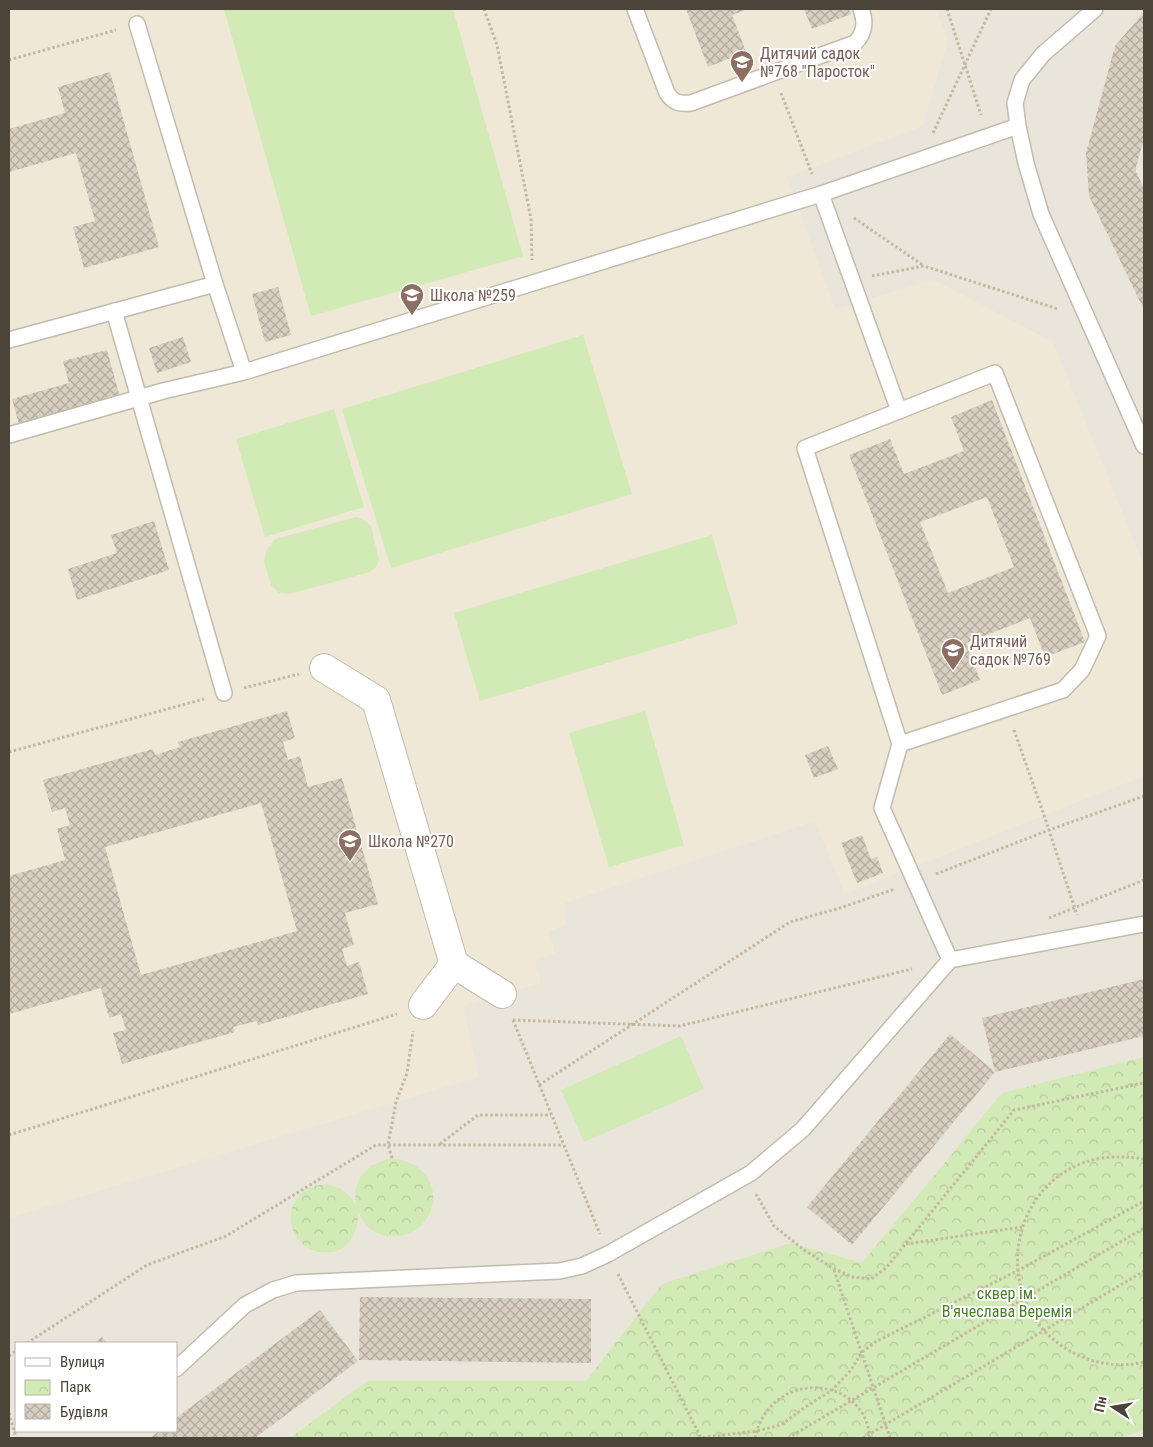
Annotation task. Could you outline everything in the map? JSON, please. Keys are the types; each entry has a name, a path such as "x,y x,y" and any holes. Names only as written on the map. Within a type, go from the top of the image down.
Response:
{"street":[{"path":"324,668 376,700 454,964 502,994"},
{"path":"420,1007 454,964"}],"lane":[{"path":"635,9 667,93 673,101 680,104 691,103 855,43 861,36 864,28 861,9"},
{"path":"1095,9 1043,54 1022,80 1015,103 1026,163 1041,214 1144,446"},
{"path":"137,24 215,284 244,372"},
{"path":"9,435 139,398 244,372 820,194 1018,126"},
{"path":"820,194 899,411"},
{"path":"9,340 215,284"},
{"path":"114,311 224,693"},
{"path":"900,744 1063,690 1082,670 1098,636 995,373 805,448 900,744 882,808 950,960"},
{"path":"178,1367 245,1305 274,1290 296,1283 560,1271 582,1266 608,1254 746,1177 803,1129 950,960 1144,924"}],"path":[{"path":"484,9 496,45 531,219 532,283"},
{"path":"947,9 988,136"},
{"path":"920,160 991,9"},
{"path":"9,60 137,24"},
{"path":"774,73 820,194 924,266 1088,318"},
{"path":"852,280 924,266"},
{"path":"9,752 224,693 324,668"},
{"path":"1006,709 1049,830 1083,935"},
{"path":"539,1085 790,922 840,908 916,881 1144,796"},
{"path":"950,960 680,1026 513,1020 608,1254 700,1438 757,1431 781,1425 832,1390 851,1370 862,1352 875,1342 1017,1271 1144,1201"},
{"path":"9,1136 420,1007 407,1073 396,1102 388,1145 392,1158"},
{"path":"746,1177 774,1226 804,1250 834,1269 853,1277 871,1278 886,1268 1014,1110 1144,1083"},
{"path":"439,1145 478,1115 552,1115"},
{"path":"29,1342 147,1265 226,1236 376,1145 564,1145"},
{"path":"1144,1159 1124,1156 1102,1158 1081,1164 1062,1175 1045,1189 1032,1206 1022,1227 1017,1248 1017,1271 1024,1299 1044,1331 1060,1346 1080,1357 1093,1361 1121,1365 1144,1362"},
{"path":"906,1244 1022,1227"},
{"path":"788,1438 1144,1228"},
{"path":"834,1269 890,1438"},
{"path":"863,1438 870,1436 1144,1271"},
{"path":"755,1438 765,1412 776,1401 788,1392 818,1387 832,1390 851,1401 865,1420 870,1436"},
{"path":"9,1413 16,1438"}],"shaded area":[{"path":"9,9 1144,9 1144,1438 9,1438"},
{"path":"9,9 936,9 948,40 923,126 787,177 835,309 934,280 1053,342 1144,566 1144,776 845,894 815,821 565,903 566,925 549,931 555,953 535,960 541,983 463,1006 479,1077 9,1218"}],"green space":[{"path":"224,9 453,9 523,256 311,316"},
{"path":"583,335 632,494 391,568 342,409"},
{"path":"334,409 364,507 265,537 236,439"},
{"path":"357,517 371,526 379,560 376,567 370,572 289,594 279,593 271,585 264,562 267,549 275,539"},
{"path":"712,535 738,624 480,701 454,613"},
{"path":"645,711 684,845 609,867 569,733"},
{"path":"681,1036 704,1089 584,1142 561,1090"},
{"name":"сквер ім. В'ячеслава Веремія","path":"1144,1057 1144,1430 1120,1438 290,1438 367,1381 586,1381 662,1284 791,1243 862,1263 1002,1093"},
{"path":"392,1158 402,1160 419,1169 426,1175 430,1183 433,1201 430,1212 421,1226 399,1236 383,1235 369,1228 358,1212 358,1220 353,1236 344,1247 337,1251 317,1251 308,1248 300,1242 291,1224 291,1210 297,1199 306,1190 318,1185 332,1185 345,1192 356,1205 356,1187 363,1174 383,1160"}],"building":[{"path":"686,9 748,9 732,15 746,52 708,67"},
{"path":"804,9 849,9 851,14 812,29"},
{"path":"1144,12 1144,138 1136,172 1144,188 1144,310 1089,196 1086,153 1115,46"},
{"path":"110,72 159,247 84,268 73,227 95,221 76,153 9,172 9,129 65,113 58,87"},
{"path":"278,287 291,335 265,342 252,294"},
{"path":"183,337 191,362 157,373 149,348"},
{"path":"107,350 121,401 20,428 12,399 69,383 63,361"},
{"path":"992,400 1085,642 1045,657 1030,618 966,643 980,680 942,695 849,455 890,439 904,474 964,451 951,417","holes":["987,497 1014,567 948,593 920,522"]},
{"path":"154,521 169,570 77,600 68,569 117,553 111,535"},
{"path":"287,711 295,738 283,742 288,760 300,756 308,787 342,778 378,904 345,913 354,945 342,949 347,966 359,962 368,994 258,1025 257,1021 233,1027 235,1032 122,1064 113,1033 126,1030 121,1014 109,1018 101,988 9,1014 9,876 65,860 57,829 70,825 65,808 52,812 43,780 153,749 155,755 180,747 178,742","holes":["261,803 297,931 141,975 105,847"]},
{"path":"828,746 838,769 814,778 805,755"},
{"path":"862,835 871,859 877,857 883,873 857,883 841,843"},
{"path":"1144,979 1144,1036 995,1072 982,1018"},
{"path":"950,1034 995,1072 852,1245 807,1207"},
{"path":"360,1297 591,1299 591,1363 359,1360"},
{"path":"320,1310 358,1361 255,1438 150,1438 158,1432 178,1432 178,1416"},
{"path":"102,1337 106,1342 96,1342"}],"place":[{"name":"Дитячий садок №768 \"Паросток\"","path":"742,83"},
{"name":"Школа №259","path":"412,316"},
{"name":"Дитячий садок №769","path":"953,671"},
{"name":"Школа №270","path":"350,862"}]}
